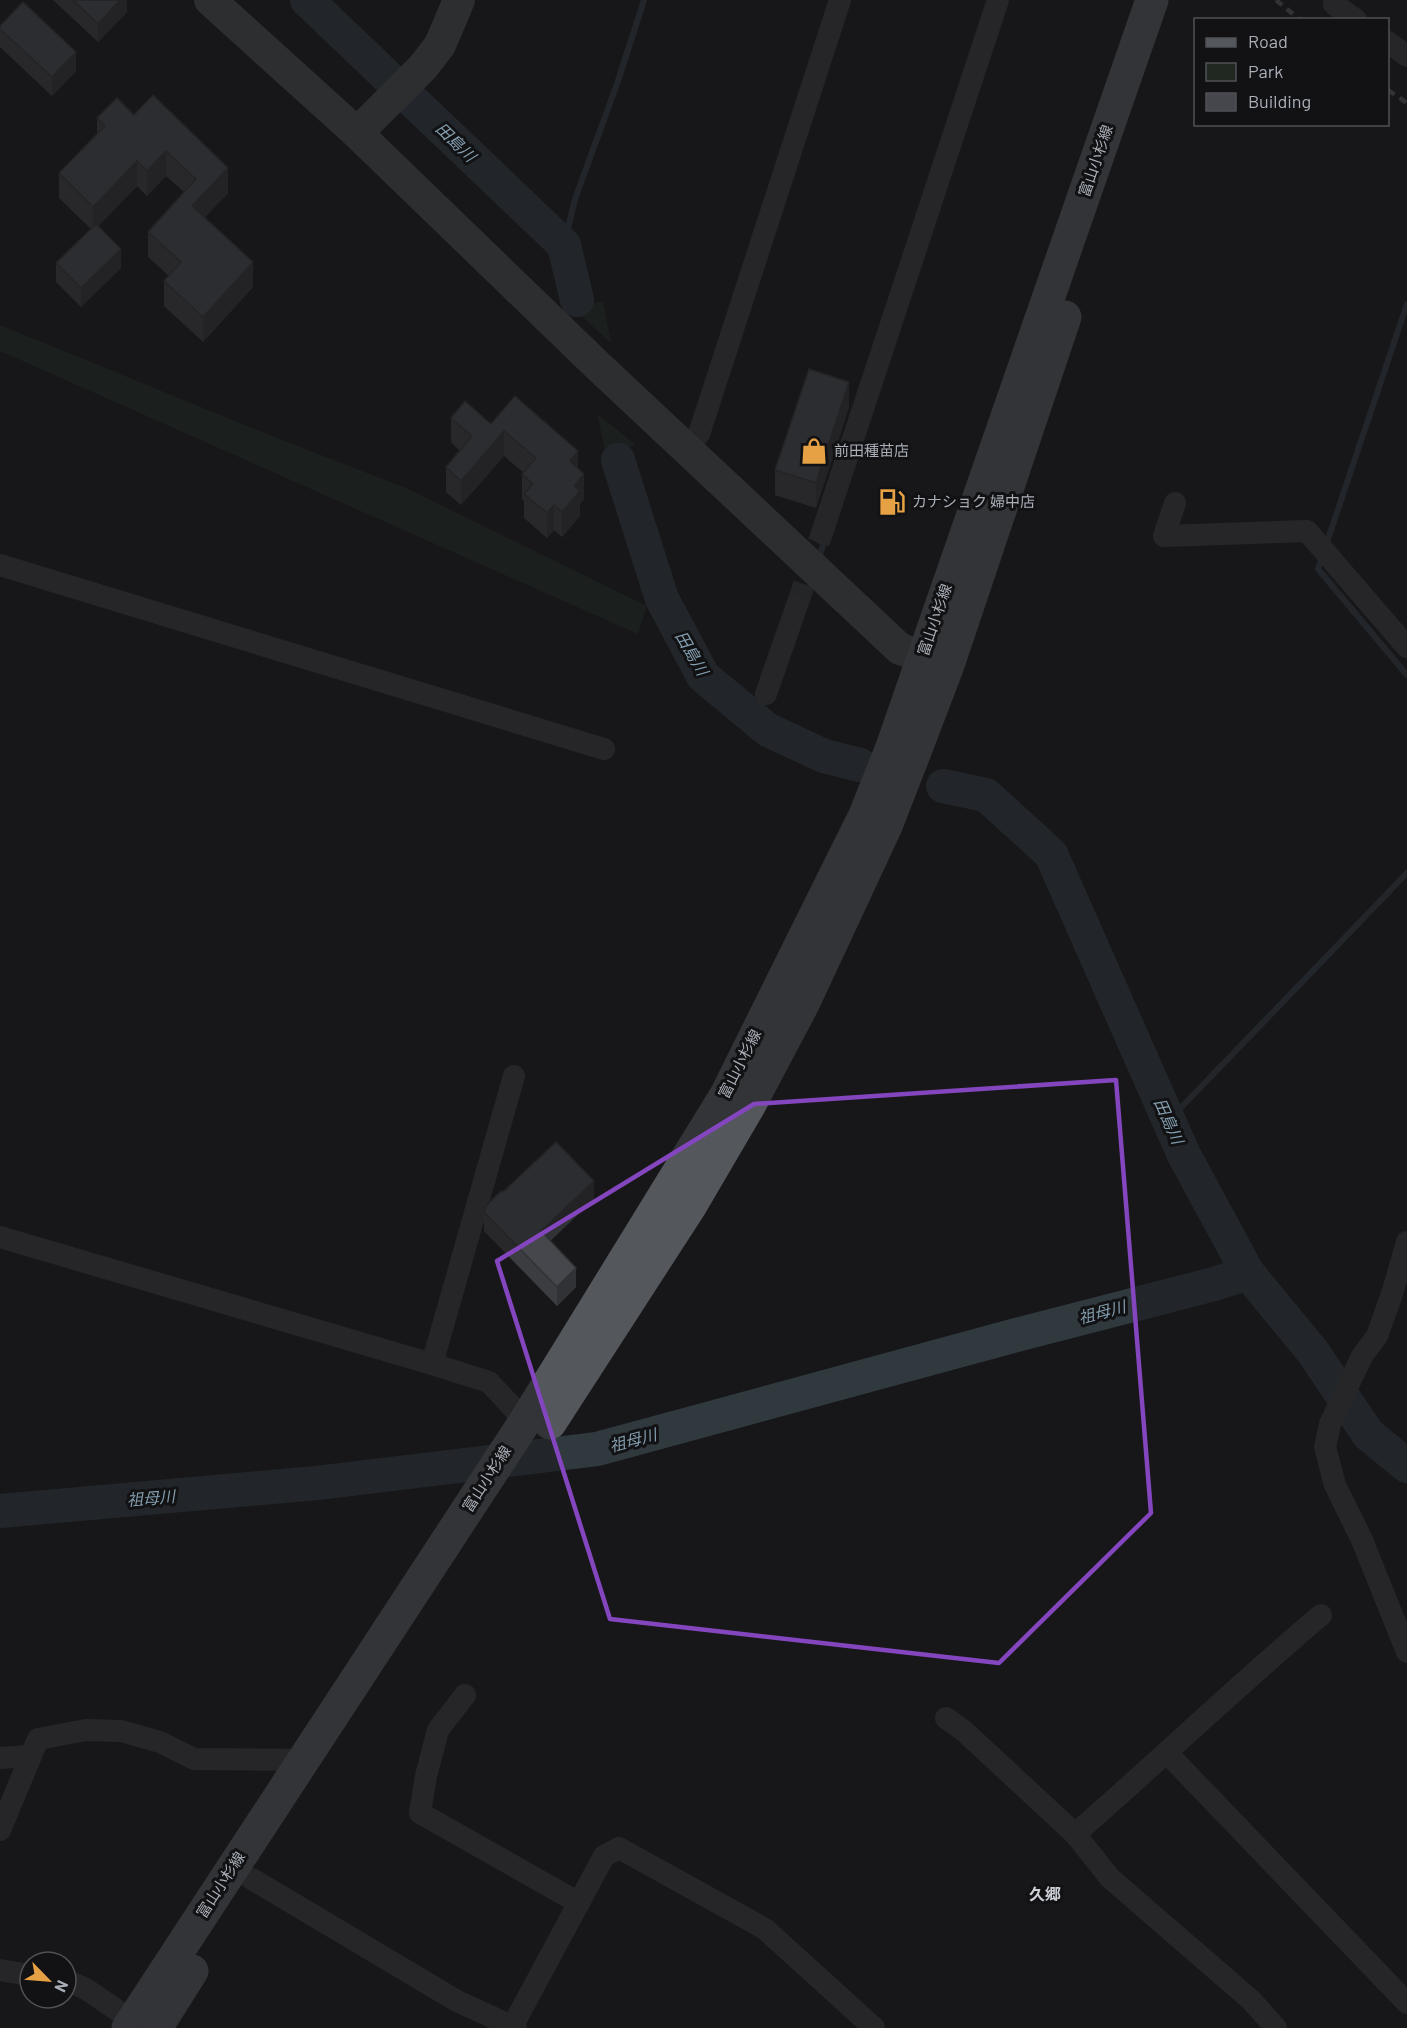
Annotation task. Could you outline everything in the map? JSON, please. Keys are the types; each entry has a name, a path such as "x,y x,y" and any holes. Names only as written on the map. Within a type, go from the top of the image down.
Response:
{"main road":[{"name":"富山小杉線","path":"1130,95 1152,0"},
{"name":"富山小杉線","path":"139,2026 252,1879 501,1478 528,1429 691,1205 755,1096 803,1004 886,826 935,661 1130,95 1174,0"},
{"name":"富山小杉線","path":"139,2026 303,1760 501,1478"}],"street":[{"path":"210,0 357,133 684,447 900,649 935,661"},
{"path":"357,133 440,45 459,0"},
{"path":"684,447 699,434 840,0"},
{"path":"822,533 998,0"},
{"path":"1335,0 1334,4 1353,18"},
{"path":"1389,43 1407,56"},
{"path":"1175,503 1164,536 1307,531 1407,647"},
{"path":"0,565 604,749"},
{"path":"766,694 797,605"},
{"path":"432,1364 514,1076"},
{"path":"0,1237 489,1382 516,1411 528,1429"},
{"path":"1407,1242 1377,1336 1362,1356 1330,1424 1325,1447 1335,1485 1362,1540 1407,1652"},
{"path":"1075,1834 1321,1615"},
{"path":"465,1695 438,1730 426,1776 420,1813 579,1903"},
{"path":"946,1718 964,1731 1075,1834 1110,1878 1251,2000 1276,2028"},
{"path":"0,1830 38,1739 86,1730 121,1731 160,1742 194,1759 303,1760"},
{"path":"1167,1753 1407,2003"},
{"path":"0,1758 29,1756"},
{"path":"252,1879 457,2001 514,2027 604,1856 619,1848 765,1929 874,2028"},
{"path":"0,1970 18,1973"},
{"path":"78,1985 139,2026"}],"highlighted area":[{"path":"1116,1080 1151,1513 999,1663 610,1619 497,1261 754,1104"}],"green space":[{"path":"603,302 611,343 568,304"},
{"path":"0,325 408,489 647,606 638,634 0,351"},
{"path":"597,414 636,445 606,454"}],"building":[{"path":"73,0 120,0 98,24"},
{"path":"23,2 76,52 52,77 0,29 0,26"},
{"path":"153,95 228,168 192,206 253,262 203,317 164,281 181,262 148,232 196,179 166,151 147,171 137,161 93,207 59,173 105,126 97,118 117,98 134,115"},
{"path":"96,224 121,249 81,288 56,263"},
{"path":"809,369 849,382 816,483 775,470"},
{"path":"515,396 578,451 570,461 584,474 574,486 580,491 562,512 554,505 547,513 524,494 533,484 522,474 536,458 504,431 461,481 446,467 472,436 451,418 465,401 491,424"},
{"path":"556,1142 594,1181 541,1231 576,1268 557,1287 484,1212 486,1206 501,1191 503,1192"}],"waterway":[{"name":"田島川","path":"307,0 564,245 577,300"},
{"path":"564,245 575,199 617,84 644,0"},
{"path":"1326,545 1407,304"},
{"name":"田島川","path":"618,460 662,599 703,676 768,730 824,756 860,765"},
{"path":"818,561 826,536"},
{"path":"1322,558 1318,569 1407,675"},
{"path":"803,607 812,579"},
{"name":"田島川","path":"943,786 986,795 1051,854 1184,1155 1248,1273 1313,1352 1368,1434 1407,1466"},
{"path":"1170,1119 1407,873"},
{"name":"祖母川","path":"0,1511 317,1483 597,1449 1248,1273"}],"tunnel":[{"path":"797,605 822,533"}],"railway":[{"path":"1276,0 1298,18"},
{"path":"1389,91 1407,103"}],"place":[{"name":"前田種苗店","path":"814,451"},
{"name":"カナショク 婦中店","path":"892,502"}],"district":[{"name":"久郷","path":"1045,1894"}]}
